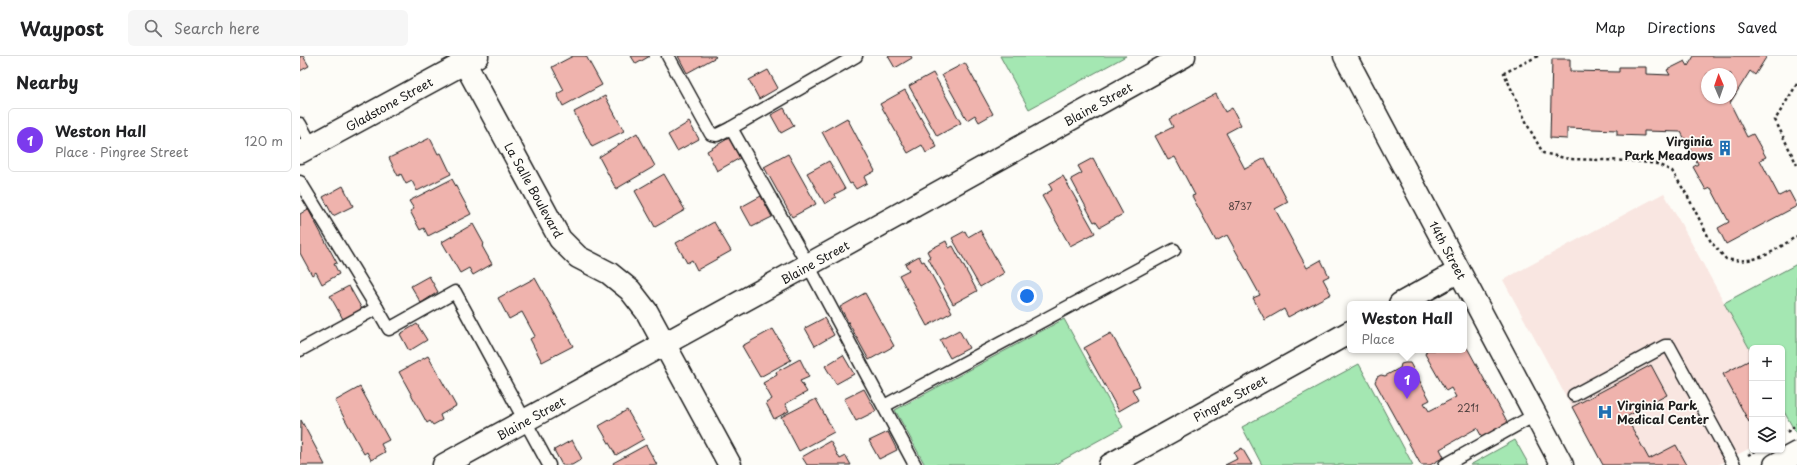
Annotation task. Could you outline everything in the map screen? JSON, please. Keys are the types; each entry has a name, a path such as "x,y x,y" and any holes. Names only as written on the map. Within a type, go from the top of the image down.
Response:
{"street":[{"name":"Blaine Street","path":"444,465 1184,56"},
{"name":"14th Street","path":"1345,56 1562,465"},
{"name":"Gladstone Street","path":"306,149 468,58"},
{"name":"La Salle Boulevard","path":"468,58 560,239 578,257 609,273 630,290 647,312 730,465"},
{"path":"1405,301 1459,271"},
{"name":"Pingree Street","path":"1110,465 1347,334"},
{"path":"1775,465 1797,453"}],"lane":[{"path":"668,56 711,134 717,135 856,56"},
{"path":"300,124 306,149"},
{"path":"731,128 808,265 915,465"},
{"path":"300,182 389,329 455,292 549,465"},
{"path":"884,406 1174,250"},
{"path":"300,350 377,308"},
{"path":"1574,395 1665,346 1669,346 1734,465"},
{"path":"1445,465 1535,415"}],"path":[{"path":"1538,56 1504,73 1529,128 1543,152 1569,159 1634,161 1657,164 1672,171 1687,195 1712,242 1726,260 1753,261 1776,250 1797,236"},
{"path":"1797,84 1775,120 1797,165"},
{"path":"1785,434 1797,424"}],"shaded area":[{"path":"1664,193 1749,348 1749,449 1718,465 1603,465 1503,280"}],"green space":[{"path":"1000,56 1126,56 1029,109"},
{"path":"1797,264 1797,435 1785,413 1785,345 1749,345 1749,348 1724,303"},
{"path":"1064,319 1123,427 1054,465 925,465 895,410"},
{"path":"1359,364 1413,465 1262,465 1242,427"},
{"path":"1515,440 1529,465 1470,465"}],"building":[{"path":"300,56 303,56 309,66 300,71"},
{"path":"573,56 586,56 602,85 563,106 557,94 564,90 552,67"},
{"path":"631,56 650,56 636,64"},
{"path":"678,56 715,56 716,57 687,73"},
{"path":"888,56 911,56 912,58 895,68"},
{"name":"Virginia Park Meadows","path":"1694,56 1767,56 1755,75 1750,71 1737,92 1737,68 1701,68 1701,104 1730,104 1747,137 1753,134 1766,157 1760,160 1779,196 1789,191 1797,206 1726,244 1718,228 1729,222 1711,188 1706,190 1693,167 1698,164 1681,132 1644,131 1644,136 1617,135 1617,130 1567,128 1567,139 1550,138 1552,59 1570,59 1570,71 1619,72 1619,67 1646,67 1646,74 1670,75 1667,70 1685,61 1688,66"},
{"path":"965,63 993,114 979,122 975,115 967,120 942,75"},
{"path":"768,70 778,88 759,99 749,80"},
{"path":"933,73 961,123 937,136 909,86"},
{"path":"905,90 937,147 926,153 922,145 908,153 880,104"},
{"path":"1216,94 1225,112 1232,108 1241,125 1226,133 1245,169 1265,158 1288,202 1275,209 1307,268 1321,260 1329,276 1323,279 1331,294 1288,317 1284,309 1265,320 1253,298 1260,295 1227,235 1216,241 1192,196 1195,195 1175,157 1168,160 1155,136 1173,127 1169,119"},
{"path":"605,96 624,131 592,147 574,112"},
{"path":"784,108 794,126 781,133 771,115"},
{"path":"847,118 875,171 864,177 867,183 856,189 852,183 850,184 822,132"},
{"path":"689,122 699,139 677,151 668,135"},
{"path":"637,133 655,166 616,189 599,157"},
{"path":"430,138 438,154 441,153 451,174 417,191 412,181 406,184 401,174 398,176 389,158"},
{"path":"729,138 740,158 717,171 707,151"},
{"path":"788,154 816,204 792,217 764,167"},
{"path":"1093,158 1123,214 1100,227 1096,221 1094,222 1071,179 1082,173 1078,166"},
{"path":"829,161 845,189 835,194 836,197 825,204 807,173"},
{"path":"664,174 685,210 655,227 635,191"},
{"path":"1063,176 1095,233 1070,246 1042,196 1052,190 1049,184"},
{"path":"452,179 471,214 428,236 424,228 420,230 410,211 414,209 409,201"},
{"path":"343,186 353,206 333,216 323,197"},
{"path":"761,196 772,217 752,227 741,207"},
{"path":"308,209 337,263 334,264 339,274 322,284 316,272 312,275 300,253 300,214"},
{"path":"714,222 731,251 697,270 692,260 687,263 676,243"},
{"path":"473,224 484,244 482,246 492,264 473,275 469,268 460,273 442,242"},
{"path":"980,230 1004,273 980,287 952,238 965,231 968,237"},
{"path":"946,241 949,248 953,246 977,291 953,304 928,258 930,257 927,251"},
{"path":"919,256 922,262 924,261 952,312 927,326 899,275 909,270 905,264"},
{"path":"429,276 438,292 421,303 411,286"},
{"path":"535,278 573,346 542,362 530,339 535,336 522,312 509,319 498,298"},
{"path":"349,286 362,309 343,319 330,296"},
{"path":"865,293 894,346 869,360 840,307"},
{"path":"824,318 834,335 815,346 805,328"},
{"path":"417,324 427,340 409,351 400,334"},
{"path":"773,329 791,360 760,377 742,346"},
{"path":"959,330 969,348 950,358 940,340"},
{"path":"1111,333 1140,386 1132,389 1138,400 1119,411 1084,348"},
{"path":"1467,348 1508,423 1482,437 1477,428 1440,449 1444,457 1430,465 1421,465 1375,382 1377,377 1381,375 1385,376 1400,368 1401,364 1410,363 1430,400 1424,403 1429,411 1456,397 1451,388 1446,391 1425,354 1467,353"},
{"path":"843,355 854,374 836,384 825,366"},
{"path":"428,356 456,406 440,415 442,420 433,425 430,421 427,423 399,372"},
{"path":"800,359 809,377 800,381 807,392 785,404 789,411 774,419 766,403 772,399 763,383 777,375 776,372"},
{"path":"1749,361 1749,422 1723,374"},
{"name":"Virginia Park Medical Center","path":"1651,365 1667,395 1626,417 1649,459 1676,445 1687,465 1603,465 1572,407"},
{"path":"360,387 389,440 381,444 385,452 371,460 367,452 364,454 335,401"},
{"path":"864,389 876,411 856,421 844,399"},
{"path":"816,399 834,432 799,451 781,417"},
{"path":"627,410 644,439 616,455 599,426"},
{"path":"301,420 325,465 300,465"},
{"path":"888,432 897,450 879,459 869,441"},
{"path":"572,440 582,459 572,465 562,465 554,450"},
{"path":"830,441 840,459 846,456 851,465 807,465 802,457"},
{"path":"646,445 657,465 614,465 613,463"},
{"path":"1242,448 1252,465 1225,465 1237,459 1234,453"}],"place":[{"name":"Virginia Park Meadows","path":"1725,148"},
{"name":"Weston Hall","path":"1407,399"},
{"name":"Virginia Park Medical Center","path":"1605,412"}]}
